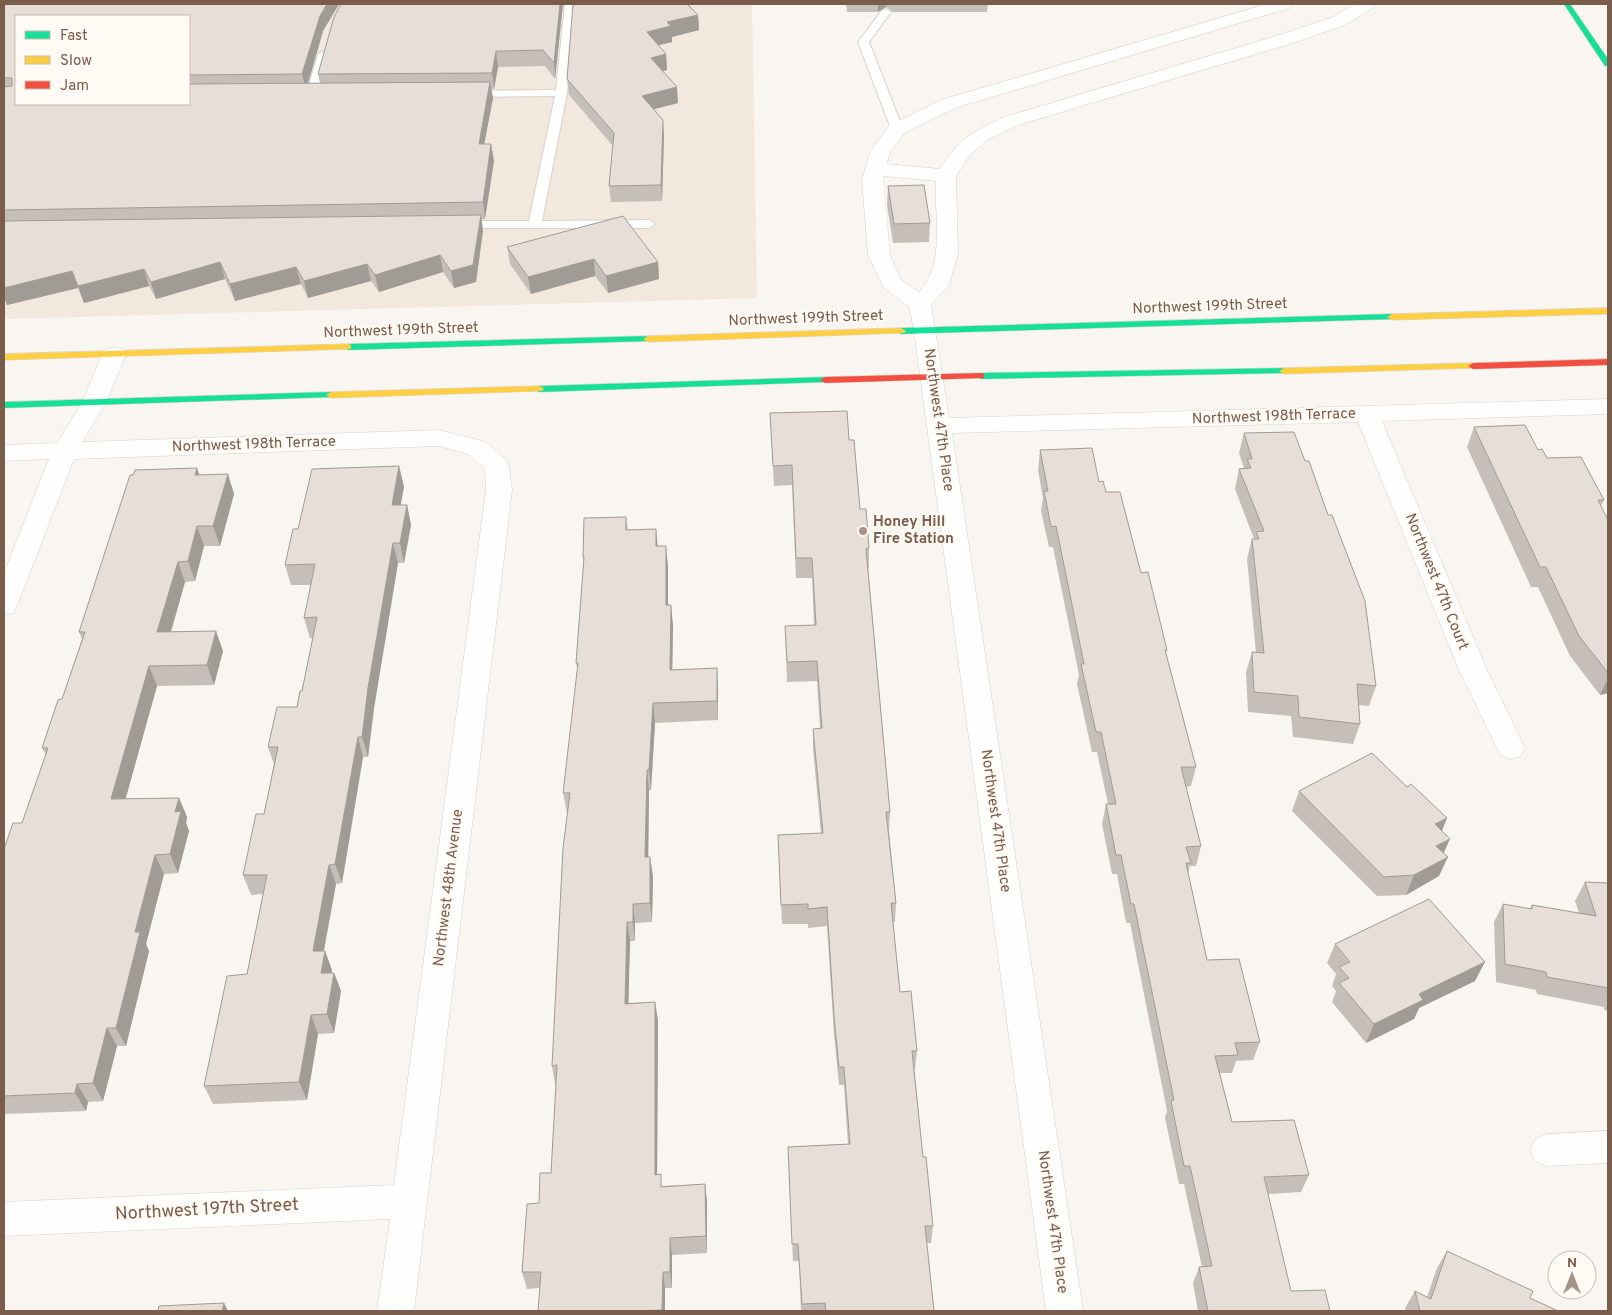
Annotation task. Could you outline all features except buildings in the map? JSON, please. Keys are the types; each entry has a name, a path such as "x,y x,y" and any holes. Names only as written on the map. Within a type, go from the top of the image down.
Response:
{"main road":[{"path":"1567,4 1608,64"},
{"name":"Northwest 199th Street","path":"4,357 114,354 922,317 1608,311"},
{"path":"4,405 932,377 1236,372 1608,362"}],"street":[{"path":"1284,4 948,104 897,129 880,152 872,180 879,256 892,283 922,317 938,285 947,254 944,199 946,176 962,151 980,136 1011,121 1283,40 1339,21 1367,4"},
{"path":"1243,17 1283,40"},
{"path":"875,168 946,176"},
{"name":"Northwest 47th Place","path":"922,317 1064,1311"},
{"path":"4,606 64,452 94,403 114,354"},
{"name":"Northwest 198th Terrace","path":"939,426 1608,407"},
{"name":"Northwest 47th Court","path":"1366,414 1473,670 1511,748"},
{"name":"Northwest 198th Terrace","path":"4,454 439,438 478,448 497,466"},
{"name":"Northwest 48th Avenue","path":"396,1311 499,490 497,466"},
{"path":"1547,1150 1608,1148"},
{"name":"Northwest 197th Street","path":"4,1219 410,1201"}],"lane":[{"path":"535,224 560,93 570,4"},
{"path":"886,12 863,42 897,129"},
{"path":"312,95 327,41"},
{"path":"461,94 560,93"},
{"path":"446,225 649,224"}],"shaded area":[{"path":"4,4 752,4 757,298 4,319"}],"traffic: fast":[{"path":"1567,4 1608,64"},
{"path":"901,331 1392,317"},
{"path":"348,347 648,339"},
{"path":"981,376 1284,371"},
{"path":"539,389 825,380"},
{"path":"4,405 331,395"}],"traffic: slow":[{"path":"1392,317 1608,311"},
{"path":"648,339 901,331"},
{"path":"4,357 348,347"},
{"path":"1284,371 1473,366"},
{"path":"331,395 539,389"}],"traffic: jam":[{"path":"1473,366 1608,362"},
{"path":"825,380 981,376"}],"place":[{"name":"Honey Hill Fire Station","path":"863,531"}]}
